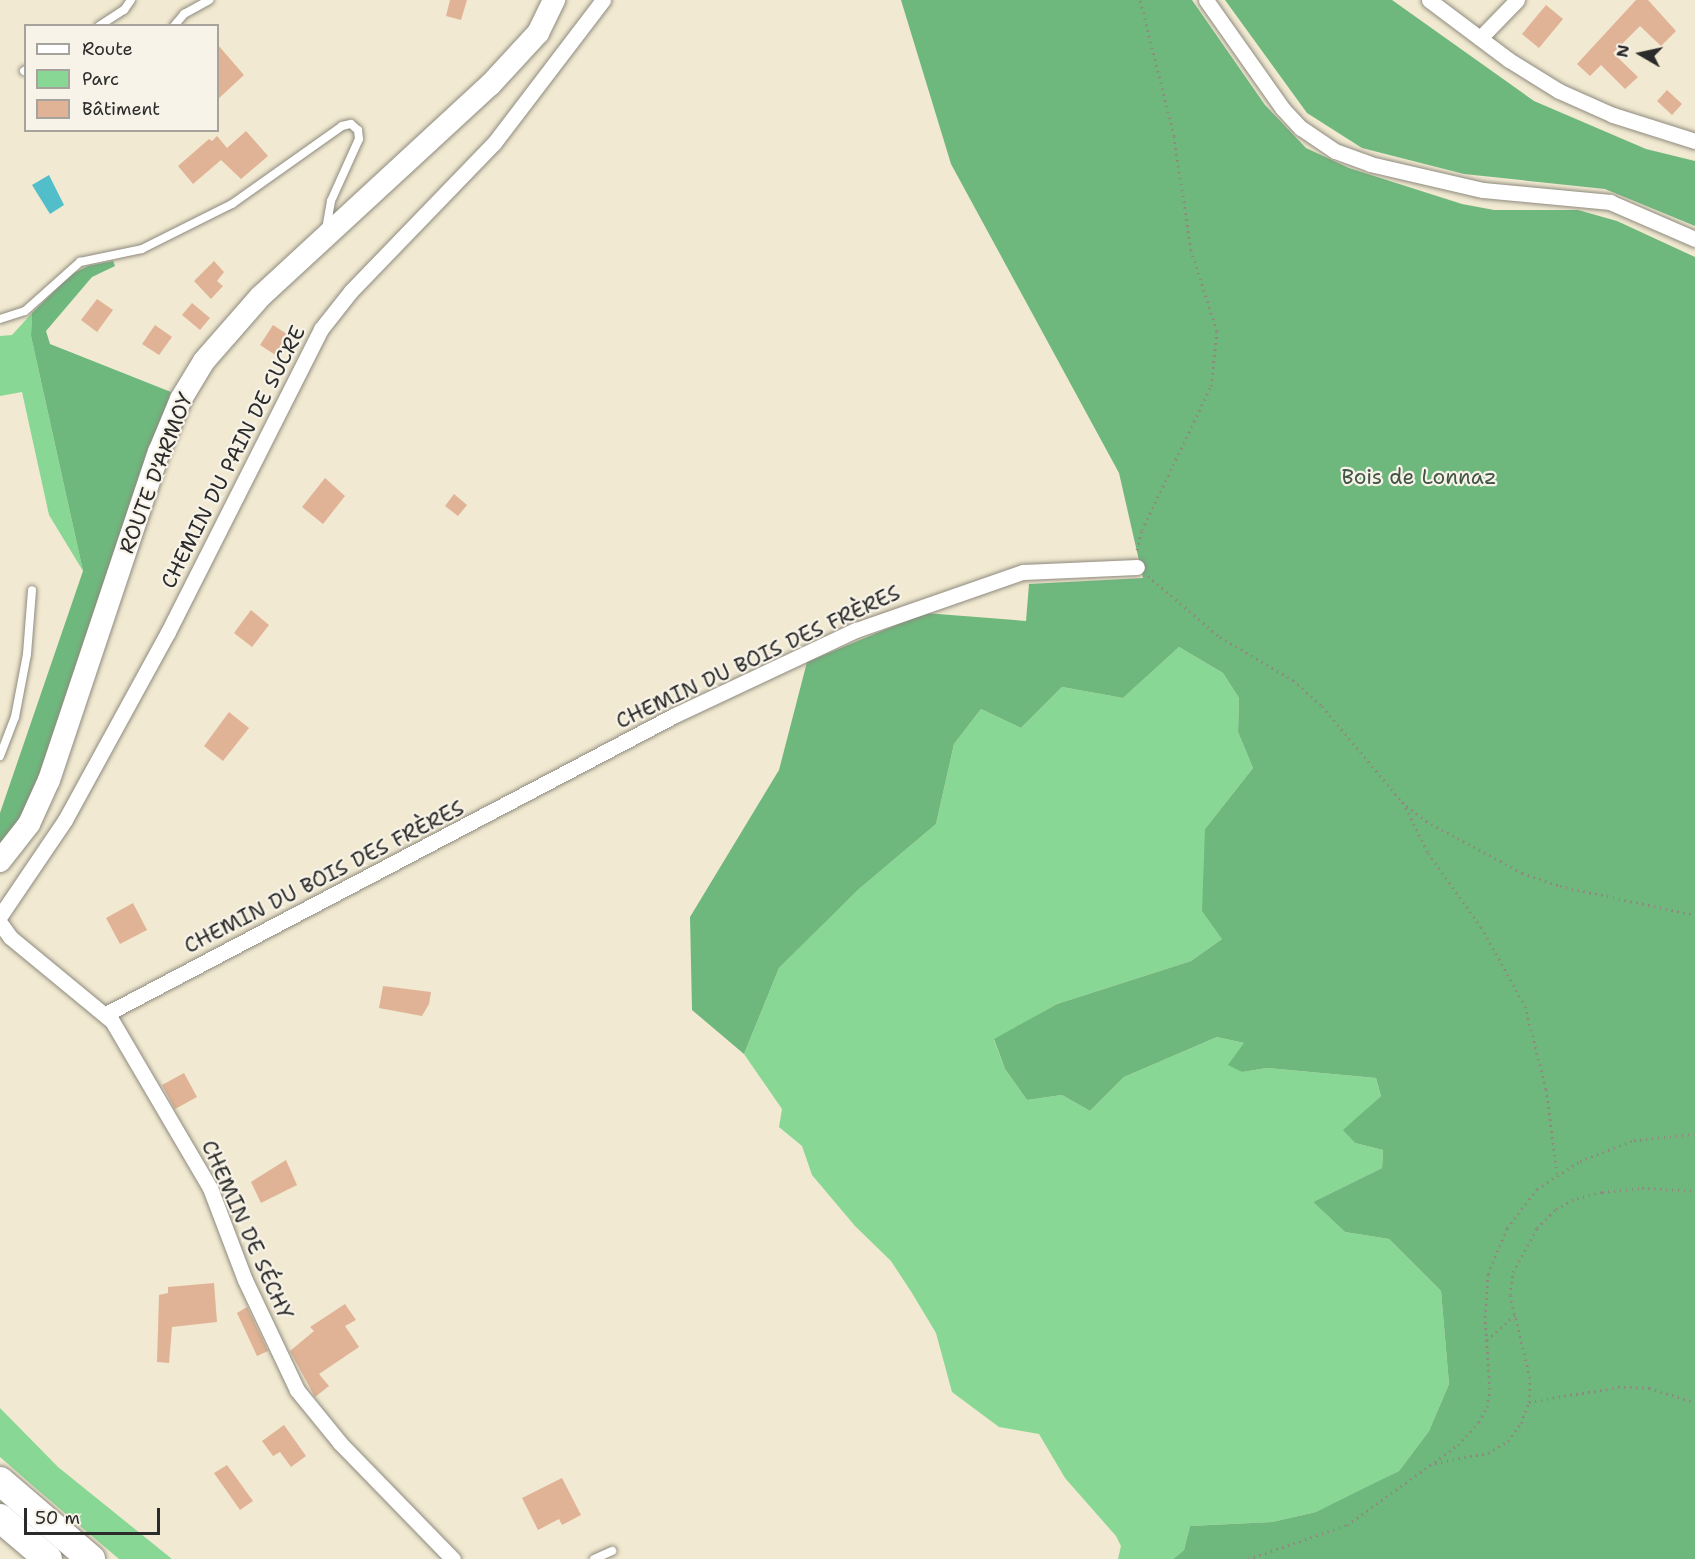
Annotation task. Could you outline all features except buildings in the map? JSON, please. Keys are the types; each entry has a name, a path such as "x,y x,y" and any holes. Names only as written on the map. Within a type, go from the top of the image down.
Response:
{"highway":[{"path":"0,1482 91,1559"},
{"path":"0,1518 48,1559"}],"main road":[{"name":"ROUTE D'ARMOY","path":"519,52 539,0"},
{"name":"ROUTE D'ARMOY","path":"0,861 29,824 49,780 147,485 181,399 222,337 326,234 467,106 544,25 554,0"}],"street":[{"name":"CHEMIN DU PAIN DE SUCRE","path":"0,916 60,828 163,643 321,329 358,283 494,143 603,0"},
{"path":"1206,0 1283,109 1301,128 1335,151 1370,164 1484,190 1610,202 1695,239"},
{"path":"1429,0 1534,76 1586,104 1695,141"},
{"path":"1480,38 1517,0"},
{"name":"CHEMIN DU BOIS DES FRÈRES","path":"106,1014 675,715 856,630 1023,572 1137,567"},
{"name":"CHEMIN DE SÉCHY","path":"0,923 10,938 106,1014 146,1073 210,1188 245,1280 297,1390 340,1443 453,1559"}],"lane":[{"path":"102,24 124,10 131,0"},
{"path":"176,24 184,14 209,0"},
{"path":"0,319 25,311 80,262 142,249 232,204 342,126 351,124 358,130 359,139 328,212 326,234"},
{"path":"0,756 15,717 27,654 32,590"},
{"path":"594,1559 612,1551"}],"path":[{"path":"1140,0 1174,136 1191,250 1217,331 1211,386 1142,531 1137,567 1220,637 1293,680 1329,714 1402,802 1426,821 1522,873 1560,886 1695,915"},
{"path":"1402,802 1428,853 1486,936 1525,1006 1546,1089 1557,1173"},
{"path":"1248,1559 1347,1525 1458,1445 1487,1407 1485,1295 1496,1252 1520,1207 1557,1173 1634,1140 1695,1134"},
{"path":"1433,1463 1488,1453 1508,1441 1521,1424 1529,1402 1530,1378 1510,1295 1513,1272 1537,1228 1556,1209 1602,1192 1642,1188 1695,1191"},
{"path":"1487,1340 1515,1315"},
{"path":"1529,1402 1618,1388 1649,1388 1695,1402"}],"green space":[{"name":"Bois de Lonnaz","path":"901,0 1192,0 1265,105 1306,148 1349,168 1462,204 1494,210 1578,210 1617,221 1695,257 1695,1559 1173,1559 1184,1550 1190,1526 1272,1522 1316,1512 1399,1471 1429,1431 1449,1384 1441,1291 1389,1239 1345,1232 1313,1202 1382,1168 1383,1150 1355,1143 1343,1130 1381,1096 1376,1078 1267,1068 1242,1072 1228,1065 1244,1043 1217,1037 1124,1077 1090,1111 1062,1095 1027,1100 1005,1069 994,1039 1057,1004 1191,961 1222,939 1202,911 1205,829 1253,768 1238,732 1239,698 1223,673 1179,647 1123,698 1062,687 1021,728 981,709 954,744 936,824 859,889 779,968 744,1054 692,1010 690,917 779,770 807,662 925,613 1026,621 1029,584 1143,578 1119,473 951,164"},
{"path":"1225,0 1392,0 1534,101 1646,149 1695,161 1695,226 1605,189 1464,174 1362,148 1307,113"},
{"path":"113,261 115,266 92,277 46,331 50,344 171,392 35,787 26,809 0,847 0,813 83,571 31,336 32,313 72,274 88,266"},
{"path":"32,313 31,336 83,571 49,515 22,392 0,396 0,336 12,335"},
{"path":"1179,647 1223,673 1239,698 1238,732 1253,768 1205,829 1222,939 1191,961 1057,1004 994,1040 1005,1069 1027,1100 1062,1095 1090,1111 1124,1077 1217,1037 1244,1043 1241,1072 1267,1068 1376,1078 1381,1096 1344,1130 1355,1143 1383,1150 1382,1168 1313,1202 1345,1232 1389,1239 1441,1291 1449,1384 1429,1431 1399,1471 1356,1494 1316,1512 1272,1522 1190,1526 1184,1550 1173,1559 1118,1559 1121,1546 1116,1536 1065,1478 1039,1434 999,1427 952,1392 936,1333 912,1293 891,1261 855,1226 812,1175 802,1146 779,1127 782,1109 744,1054 779,968 859,889 936,824 954,744 981,709 1021,728 1062,687 1123,698"},
{"path":"0,1408 58,1467 172,1559 119,1559 0,1457"}],"water":[{"path":"49,175 64,205 50,214 32,185"}]}
